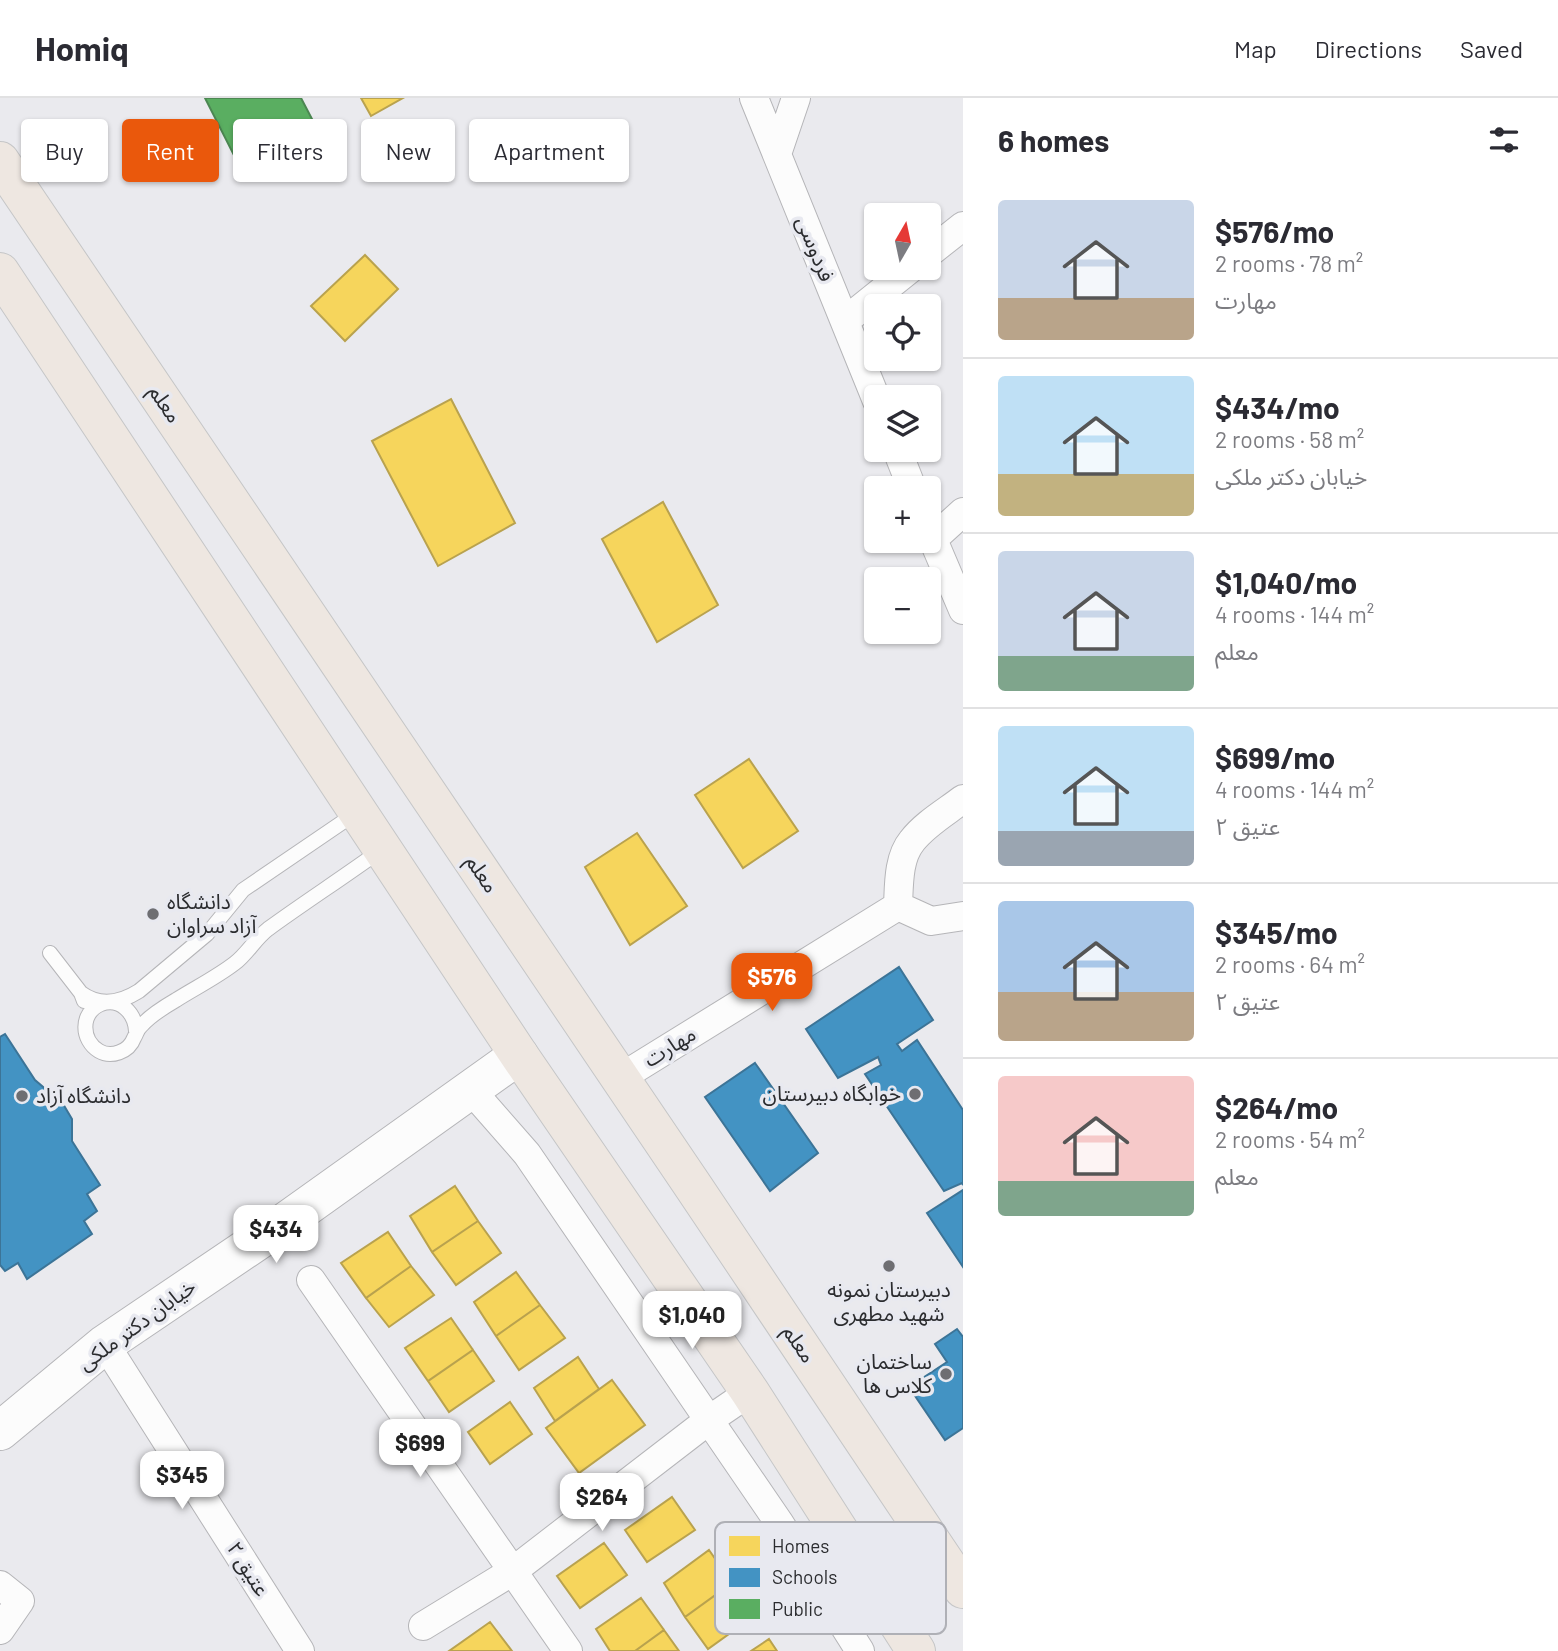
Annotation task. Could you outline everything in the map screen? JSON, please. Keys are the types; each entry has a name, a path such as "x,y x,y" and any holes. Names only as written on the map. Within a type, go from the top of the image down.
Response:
{"main road":[{"name":"معلم","path":"0,161 918,1522"},
{"path":"0,272 519,1055 750,1392 832,1522"},
{"name":"معلم","path":"946,1564 963,1589"}],"street":[{"name":"فردوسی","path":"754,98 871,385"},
{"path":"777,154 796,98"},
{"path":"942,243 963,226"},
{"path":"845,321 896,280"},
{"path":"941,527 963,512"},
{"path":"939,553 963,610"},
{"path":"963,799 910,843 901,864 898,905 931,922 963,916"},
{"name":"مهارت","path":"620,1078 898,905"},
{"name":"خیابان دکتر ملکی","path":"0,1431 105,1344 278,1227 519,1055"},
{"path":"471,1090 527,1154 779,1522"},
{"path":"311,1280 568,1651"},
{"name":"عتیق ۲","path":"105,1344 300,1651"},
{"path":"423,1626 513,1571 709,1420 750,1392"},
{"path":"0,1585 20,1601 0,1630"},
{"path":"849,1634 860,1651"}],"lane":[{"path":"85,1022 94,1008 128,998 139,991 207,934 243,890 358,812"},
{"path":"136,1031 159,1010 236,963 265,932 382,849"},
{"path":"51,953 87,998 118,1004 126,1007 132,1014 136,1031 134,1040 128,1047 112,1054 104,1053 90,1044 85,1030 86,1010 81,993"}],"building: Homes":[{"path":"361,98 403,98 371,116"},
{"path":"365,255 398,289 345,341 311,306"},
{"path":"451,399 515,523 438,566 372,441"},
{"path":"663,502 718,605 657,642 602,539"},
{"path":"749,759 798,831 743,868 695,795"},
{"path":"637,833 687,906 630,945 585,867"},
{"path":"455,1186 478,1221 432,1252 410,1216"},
{"path":"478,1221 501,1253 456,1285 432,1252"},
{"path":"388,1232 411,1266 366,1298 341,1263"},
{"path":"411,1266 434,1295 389,1327 366,1298"},
{"path":"516,1272 540,1305 496,1336 474,1302"},
{"path":"540,1305 565,1338 519,1370 496,1336"},
{"path":"451,1318 473,1350 428,1381 405,1348"},
{"path":"473,1350 494,1381 449,1412 428,1381"},
{"path":"578,1357 599,1389 555,1421 534,1388"},
{"path":"612,1380 645,1425 579,1473 546,1428"},
{"path":"510,1402 532,1434 490,1464 468,1432"},
{"path":"672,1497 695,1530 647,1562 625,1530"},
{"path":"604,1543 627,1575 580,1608 557,1576"},
{"path":"709,1550 715,1559 715,1595 685,1617 664,1583"},
{"path":"715,1595 715,1634 729,1634 708,1649 685,1617"},
{"path":"641,1598 664,1630 635,1651 610,1651 596,1629"},
{"path":"490,1622 512,1651 449,1651"},
{"path":"664,1630 679,1651 635,1651"},
{"path":"769,1639 777,1651 751,1651"}],"building: Schools":[{"name":"خوابگاه دبیرستان","path":"899,967 933,1020 897,1044 902,1051 917,1040 963,1110 963,1185 962,1183 944,1191 865,1074 881,1065 878,1057 838,1078 806,1029"},
{"path":"5,1034 35,1080 63,1104 72,1119 72,1141 100,1185 87,1194 97,1211 84,1221 92,1234 27,1279 18,1263 5,1271 0,1265 0,1037"},
{"path":"755,1063 818,1153 770,1191 705,1097"},
{"path":"963,1190 963,1267 927,1213"},
{"name":"ساختمان کلاس ها","path":"957,1329 963,1337 963,1428 945,1440 909,1387 947,1362 935,1344"}],"building: Public":[{"path":"205,98 301,98 312,119 233,119 233,153 219,126 219,119 216,119"}],"place":[{"name":"دانشگاه آزاد سراوان","path":"153,914"},
{"name":"خوابگاه دبیرستان","path":"915,1094"},
{"name":"دانشگاه آزاد","path":"22,1096"},
{"name":"دبیرستان نمونه شهید مطهری","path":"889,1266"},
{"name":"ساختمان کلاس ها","path":"946,1374"}]}
